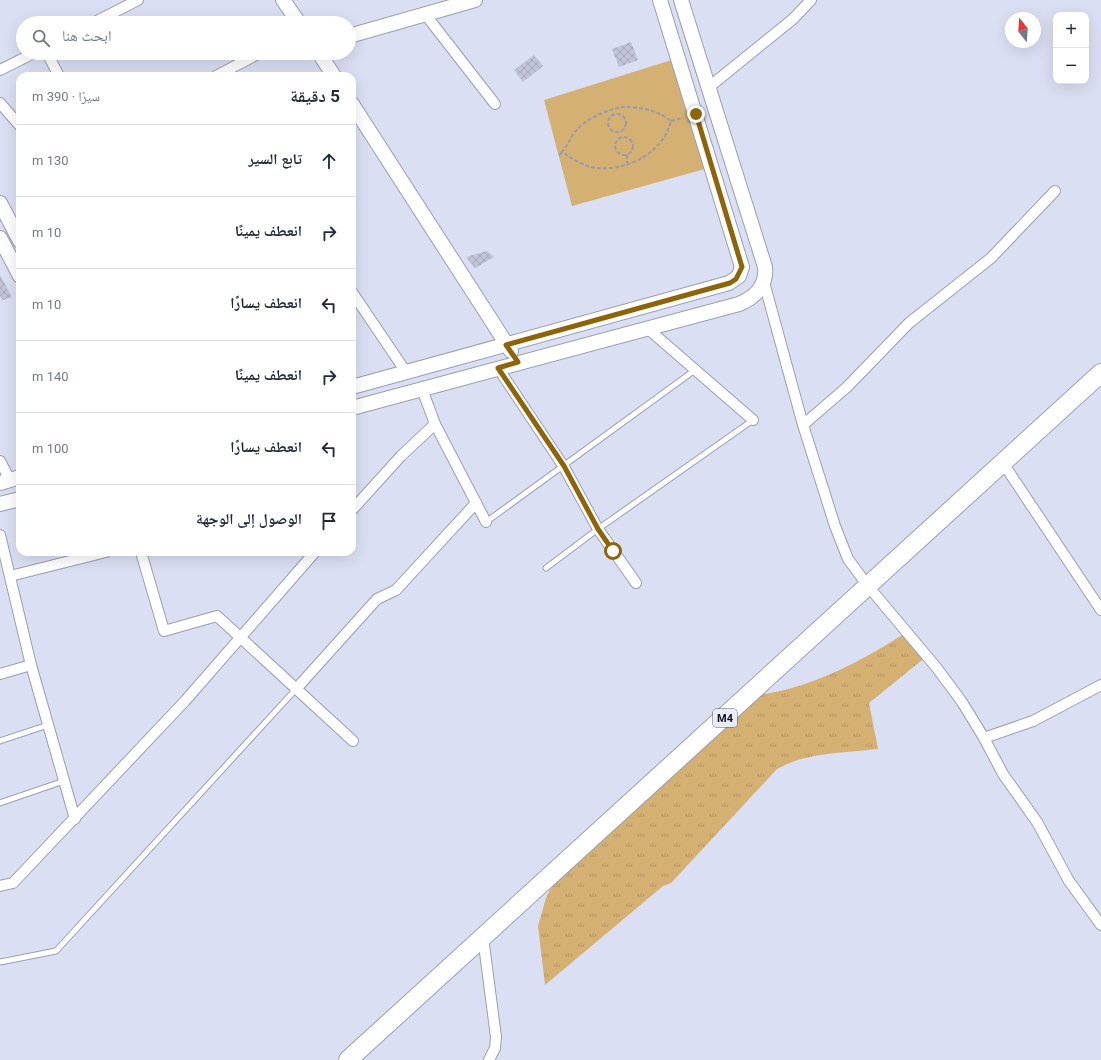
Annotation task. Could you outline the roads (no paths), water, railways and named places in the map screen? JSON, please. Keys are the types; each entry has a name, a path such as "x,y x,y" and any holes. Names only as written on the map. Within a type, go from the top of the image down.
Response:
{"highway":[{"name":"M4","path":"348,1060 1101,373"}],"street":[{"path":"107,16 138,0"},
{"path":"283,0 294,16"},
{"path":"356,34 475,0"},
{"path":"356,385 730,283 736,279 741,272 742,267 660,0"},
{"path":"681,0 765,267 764,282 804,425 835,526 848,559 868,586 936,667 962,702 984,738 1003,774 1037,822 1069,881 1101,925"},
{"path":"709,87 793,19 811,0"},
{"path":"425,14 495,104"},
{"path":"0,70 20,60"},
{"path":"50,60 56,72"},
{"path":"224,72 247,60"},
{"path":"324,60 331,72"},
{"path":"0,102 16,121"},
{"path":"356,110 518,362"},
{"path":"804,425 847,387 909,323 992,258 1055,191"},
{"path":"0,203 16,233"},
{"path":"0,238 16,268"},
{"path":"356,407 518,362 739,304 755,295 764,282"},
{"path":"356,298 406,372"},
{"path":"647,328 753,420"},
{"path":"498,368 564,466 598,529 636,583"},
{"path":"422,389 435,424 486,522"},
{"path":"356,506 401,456 435,424"},
{"path":"0,461 10,480"},
{"path":"1003,463 1101,610"},
{"path":"0,504 16,500"},
{"path":"296,689 377,598 396,590 476,503"},
{"path":"0,535 31,665 75,819"},
{"path":"10,576 90,556"},
{"path":"141,556 164,631 217,616 353,741"},
{"path":"0,886 13,884 75,819 241,638 312,556"},
{"path":"0,674 31,665"},
{"path":"984,738 1033,721 1101,685"},
{"path":"483,937 496,1037 495,1048 488,1060"}],"lane":[{"path":"486,522 695,370"},
{"path":"546,568 598,529 753,420"},
{"path":"0,962 56,951 296,689"},
{"path":"0,741 48,725"},
{"path":"0,803 64,781"}]}
